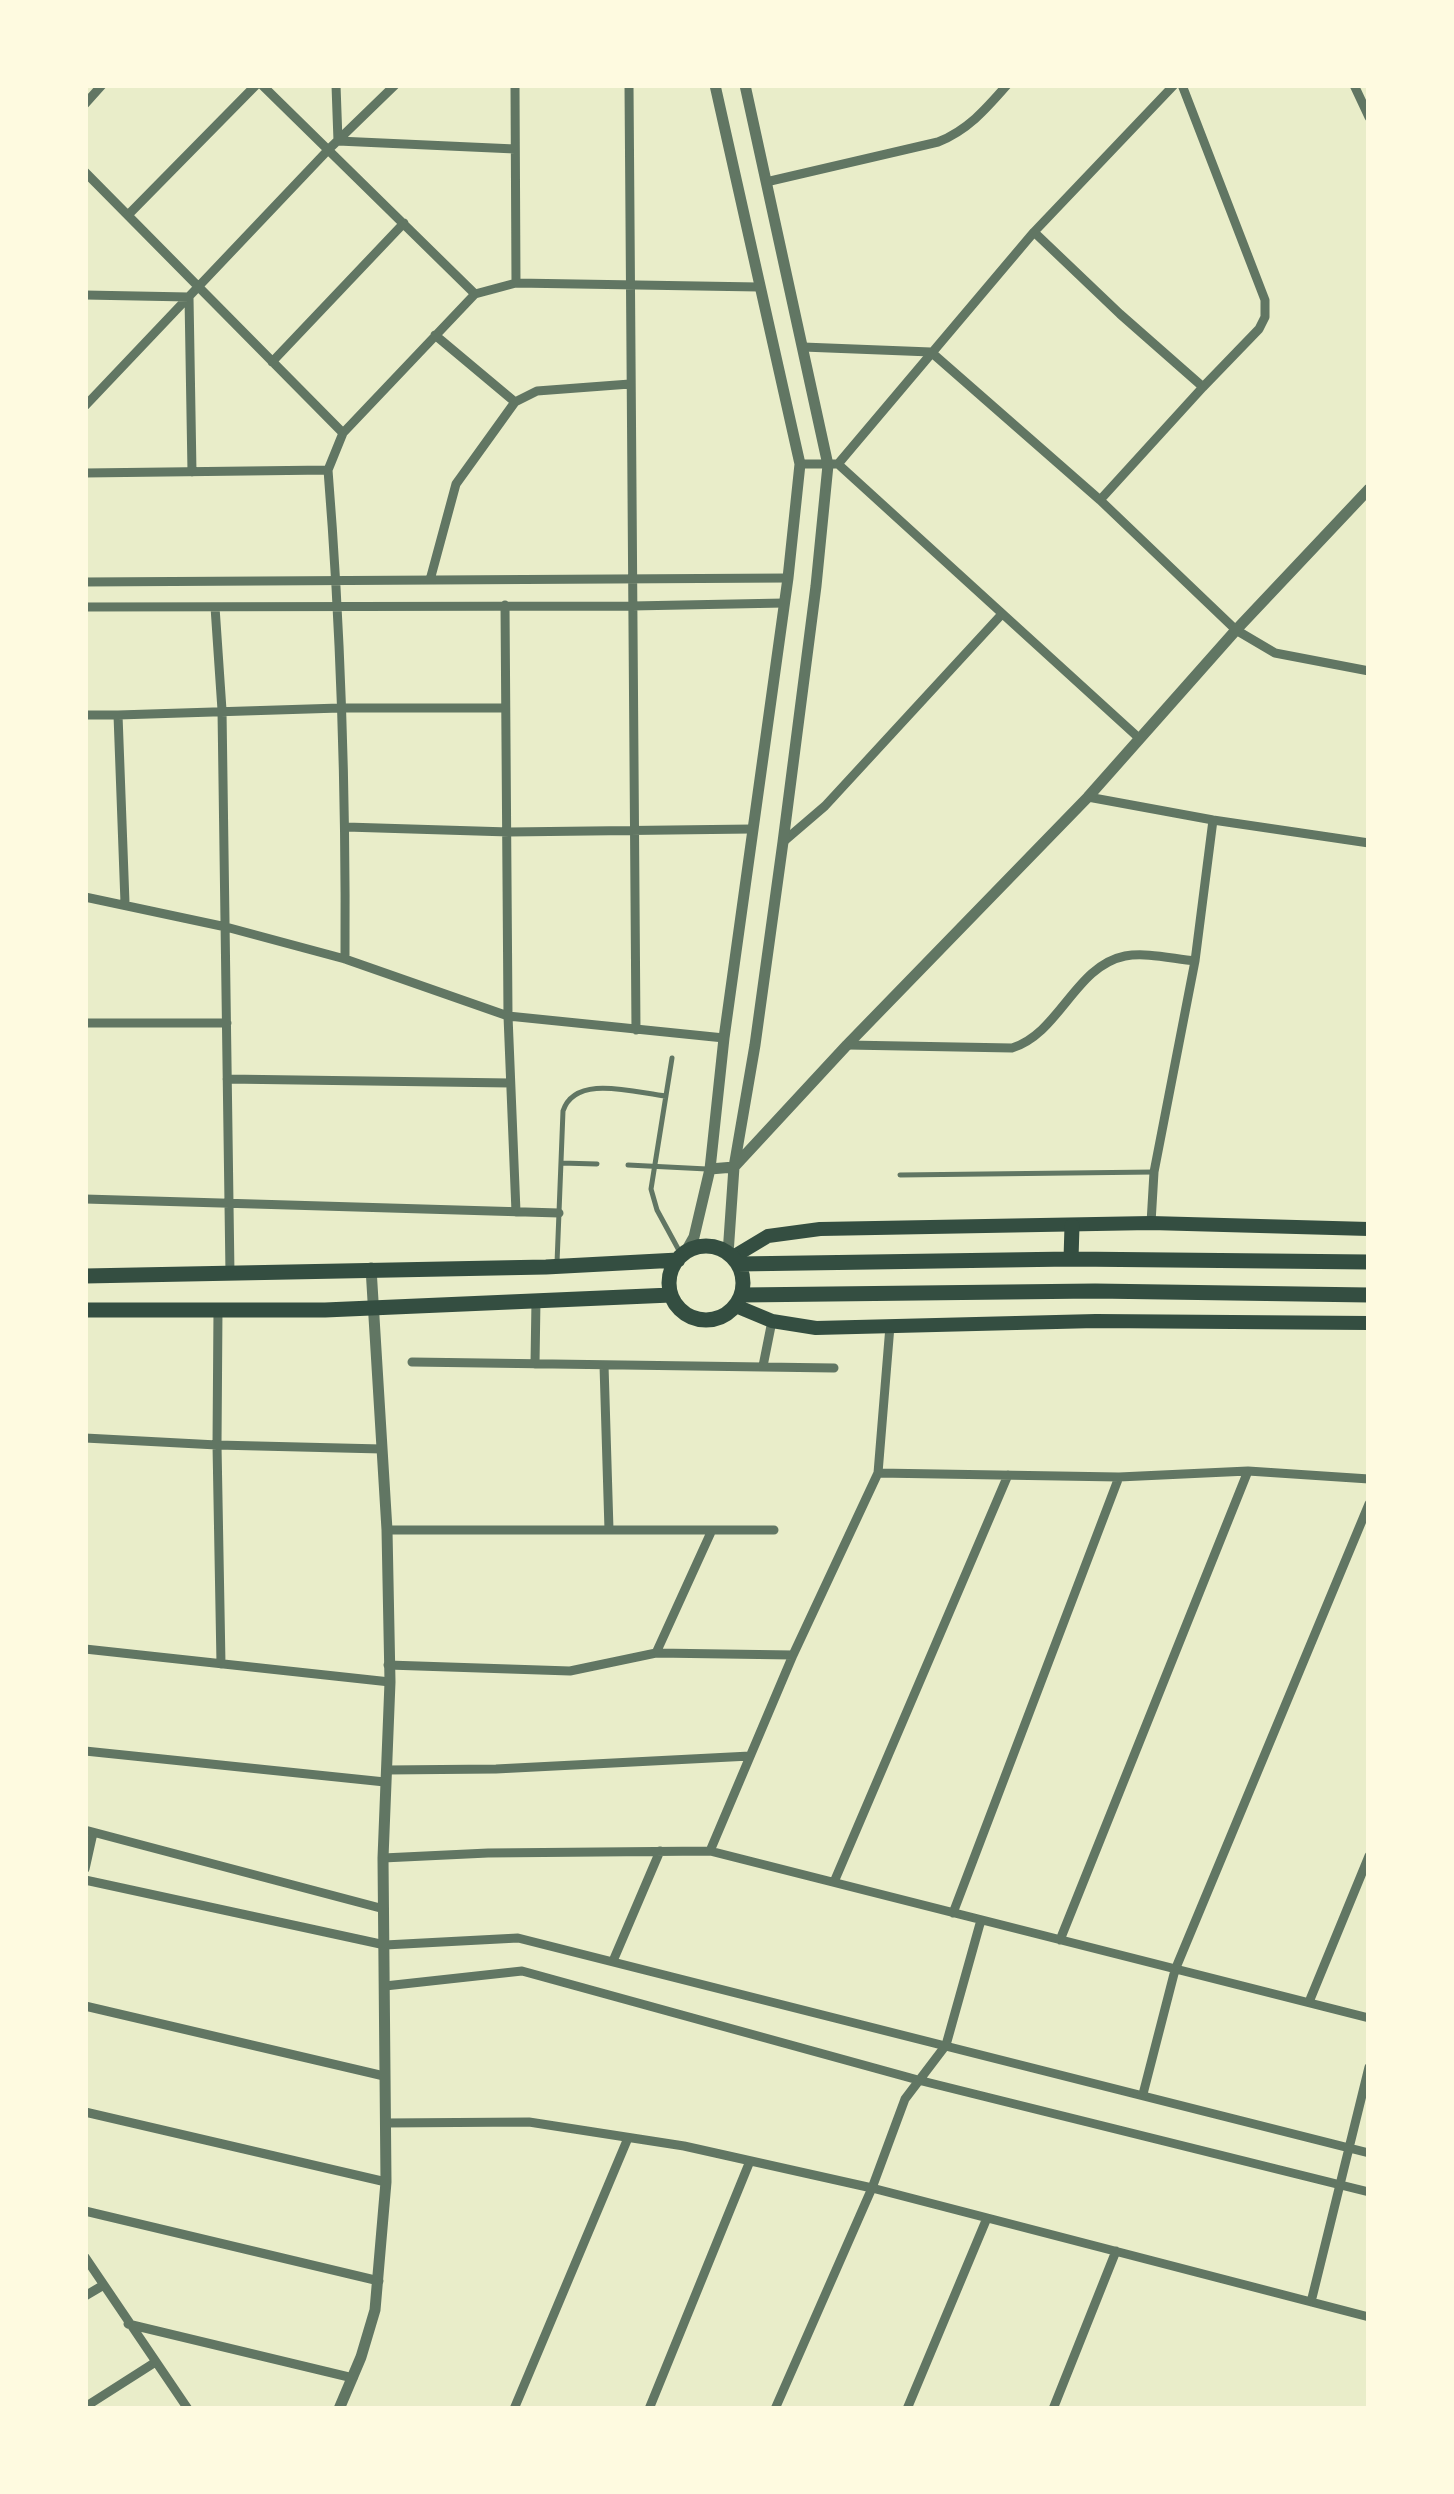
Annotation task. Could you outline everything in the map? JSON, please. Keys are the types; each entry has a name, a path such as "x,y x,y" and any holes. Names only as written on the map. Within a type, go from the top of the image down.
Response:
{"main road":[{"path":"733,1258 768,1236 786,1231 1151,1223 1369,1229"},
{"path":"1071,1260 1072,1226"},
{"path":"85,1276 557,1266 682,1256 707,1246 733,1258 1369,1262"},
{"path":"682,1256 670,1276 671,1295 678,1306 700,1320 713,1320 739,1300 1095,1291 1369,1295"},
{"path":"733,1258 743,1279 739,1300"},
{"path":"85,1310 374,1308 671,1295"},
{"path":"739,1300 772,1321 816,1328 1096,1321 1369,1323"}],"street":[{"path":"85,104 102,85"},
{"path":"128,216 259,85 475,294"},
{"path":"336,85 338,141"},
{"path":"85,406 328,149 395,85"},
{"path":"514,85 516,283"},
{"path":"629,85 636,1030"},
{"path":"682,1256 694,1237 710,1169 800,464 715,85"},
{"path":"733,1258 734,1167 755,1045 833,465 802,348 745,85"},
{"path":"766,182 938,142 976,120 1007,85"},
{"path":"833,465 1034,232 1174,85"},
{"path":"1100,500 1259,329 1265,317 1265,300 1182,85"},
{"path":"1354,85 1369,116"},
{"path":"338,141 515,149"},
{"path":"85,172 343,433"},
{"path":"272,362 404,223"},
{"path":"1034,232 1203,387"},
{"path":"345,959 346,827 337,578 328,470 343,433 475,294 516,283 759,287"},
{"path":"85,296 188,298"},
{"path":"188,298 192,472"},
{"path":"436,335 515,402"},
{"path":"802,348 931,352 1100,500 1236,630 1274,653 1369,670"},
{"path":"430,580 456,484 515,402 537,391 630,384"},
{"path":"800,464 833,465 1140,739"},
{"path":"85,473 328,470"},
{"path":"710,1169 734,1167 1088,797 1236,630 1369,489"},
{"path":"85,582 788,578"},
{"path":"85,607 784,603"},
{"path":"505,605 508,1016 516,1212"},
{"path":"215,607 222,710 230,1274"},
{"path":"783,842 825,806 1002,614"},
{"path":"85,715 504,708"},
{"path":"118,715 125,903"},
{"path":"1088,797 1369,844"},
{"path":"1151,1223 1154,1172 1195,961 1213,820"},
{"path":"346,827 509,832 752,828"},
{"path":"85,896 226,927 345,959 508,1016 724,1038"},
{"path":"848,1045 1012,1048 1035,1037 1092,974 1118,958 1131,955 1195,961"},
{"path":"85,1023 227,1023"},
{"path":"228,1079 510,1083"},
{"path":"85,1199 559,1213"},
{"path":"339,2409 372,2324 386,2182 388,1530 371,1268"},
{"path":"536,1300 536,1364"},
{"path":"218,1309 216,1445 221,1664"},
{"path":"763,1366 772,1321"},
{"path":"710,1850 793,1656 878,1473 890,1326"},
{"path":"412,1362 834,1368"},
{"path":"604,1365 609,1530"},
{"path":"85,1438 382,1449"},
{"path":"878,1473 1119,1477 1248,1471 1369,1479"},
{"path":"1060,1940 1248,1471"},
{"path":"834,1882 1008,1475"},
{"path":"953,1913 1119,1477"},
{"path":"1143,2094 1174,1970 1369,1504"},
{"path":"388,1530 774,1530"},
{"path":"656,1653 712,1530"},
{"path":"85,1649 390,1682"},
{"path":"388,1665 570,1671 656,1653 793,1656"},
{"path":"85,1751 386,1776 750,1756"},
{"path":"85,1869 89,1832 384,1909"},
{"path":"384,1858 710,1850 1369,2018"},
{"path":"613,1961 660,1851"},
{"path":"1309,2002 1369,1856"},
{"path":"85,1880 385,1945 518,1938 1369,2153"},
{"path":"775,2409 872,2188 906,2100 946,2045 982,1920"},
{"path":"385,1986 522,1971 918,2080 1369,2192"},
{"path":"85,2006 384,2076"},
{"path":"1311,2302 1369,2067"},
{"path":"85,2112 386,2182"},
{"path":"385,2123 528,2122 750,2161 872,2188 1369,2317"},
{"path":"514,2409 628,2138"},
{"path":"649,2409 750,2161"},
{"path":"85,2211 378,2281"},
{"path":"907,2409 988,2218"},
{"path":"1052,2409 1116,2251"},
{"path":"85,2257 187,2409"},
{"path":"85,2296 102,2286"},
{"path":"128,2324 353,2378"},
{"path":"85,2407 154,2363"}],"lane":[{"path":"672,1058 654,1167 653,1200 682,1256"},
{"path":"557,1266 563,1111 573,1094 592,1088 666,1096"},
{"path":"561,1163 596,1164"},
{"path":"628,1166 710,1169"},
{"path":"900,1176 1154,1172"}]}
